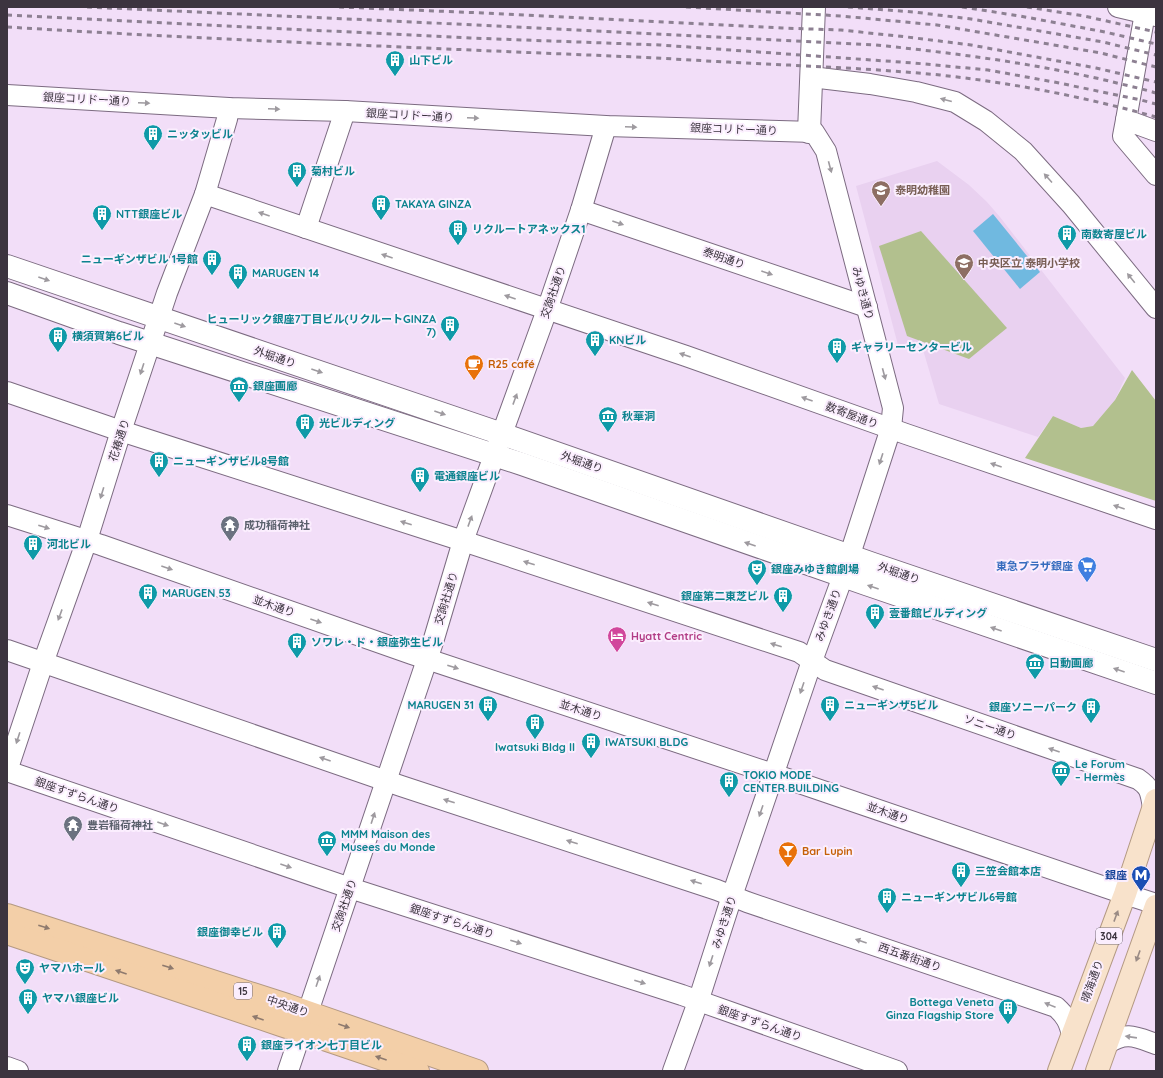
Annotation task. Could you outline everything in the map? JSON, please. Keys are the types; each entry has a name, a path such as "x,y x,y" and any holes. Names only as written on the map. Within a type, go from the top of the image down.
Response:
{"highway":[{"name":"中央通り","path":"7,915 305,1022 418,1071"},
{"name":"中央通り","path":"7,933 281,1026 305,1022 477,1071"}],"main road":[{"path":"811,132 811,77 814,7"},
{"name":"外堀通り","path":"7,266 155,331 495,455 1156,683"},
{"name":"外堀通り","path":"7,294 155,331 502,434 1156,660"},
{"name":"晴海通り","path":"1059,1071 1124,894 1155,804"},
{"path":"1097,1071 1156,905"}],"street":[{"path":"1118,7 1150,15 1123,136 1156,175"},
{"path":"811,77 870,84 916,92 955,102 986,121 1023,151 1055,186 1156,308"},
{"name":"銀座コリドー通り","path":"7,95 230,108 345,111 606,126 811,132"},
{"name":"花椿通り","path":"7,771 43,662 88,540 121,431 155,331 205,194 230,108"},
{"path":"306,228 345,111"},
{"path":"1125,123 1156,131"},
{"name":"交詢社通り","path":"288,1071 427,659 463,541 547,310 581,210 606,126"},
{"name":"みゆき通り","path":"674,1071 773,774 843,576 891,428 893,408 826,151 811,132"},
{"name":"数寄屋通り","path":"205,194 686,356 1156,519"},
{"name":"泰明通り","path":"581,210 867,307"},
{"name":"ソニー通り","path":"7,392 121,431 463,541 799,652 825,670 1138,779 1147,786 1155,804"},
{"name":"並木通り","path":"7,515 88,540 427,659 773,774 1156,905"},
{"name":"西五番街通り","path":"7,650 385,780 710,887 747,902 1056,1007 1064,1014 1069,1023 1072,1035"},
{"name":"銀座すずらん通り","path":"7,771 350,888 667,990 898,1071"},
{"path":"1107,1044 1114,1039 1125,1036 1136,1037 1156,1044"},
{"path":"7,1066 18,1071"}],"shaded area":[{"name":"中央区立 泰明小学校","path":"937,161 969,185 1000,217 1125,378 1115,400 1093,426 1081,428 1053,416 1038,437 939,404 921,343 899,349 856,186"}],"green space":[{"path":"921,231 1007,328 969,359 907,336 879,246"},
{"path":"1132,370 1156,401 1156,501 1025,458 1053,416 1081,428 1093,426 1115,400"}],"water":[{"path":"993,214 1040,272 1020,289 973,231"}],"railway":[{"path":"87,7 876,45 934,51 1022,64 1109,81 1156,93"},
{"path":"339,7 841,30 971,45 1096,68 1156,82"},
{"path":"686,7 841,16 937,25 1101,53 1156,67"},
{"path":"848,7 914,12 971,19 1103,42 1156,55"},
{"path":"962,7 1105,32 1156,44"},
{"path":"1027,7 1084,16 1156,32"},
{"path":"7,15 470,38 660,45 914,63 988,70 1054,82 1156,104"},
{"path":"7,27 250,40 642,57 909,72 967,78 1022,87 1103,103 1156,117"}],"place":[{"name":"山下ビル","path":"395,77"},
{"name":"ニッタッビル","path":"153,151"},
{"name":"菊村ビル","path":"297,188"},
{"name":"泰明幼稚園","path":"881,207"},
{"name":"TAKAYA GINZA","path":"381,221"},
{"name":"NTT銀座ビル","path":"102,231"},
{"name":"リクルートアネックス1","path":"458,246"},
{"name":"南数寄屋ビル","path":"1067,251"},
{"name":"ニューギンザビル 1号館","path":"212,276"},
{"name":"中央区立 泰明小学校","path":"964,280"},
{"name":"MARUGEN 14","path":"238,290"},
{"name":"ヒューリック銀座7丁目ビル(リクルートGINZA 7)","path":"450,342"},
{"name":"横須賀第6ビル","path":"58,353"},
{"name":"KNビル","path":"595,357"},
{"name":"ギャラリーセンタービル","path":"837,364"},
{"name":"R25 café","path":"474,381"},
{"name":"銀座画廊","path":"239,403"},
{"name":"秋華洞","path":"608,433"},
{"name":"光ビルディング","path":"305,440"},
{"name":"ニューギンザビル8号館","path":"159,478"},
{"name":"電通銀座ビル","path":"420,493"},
{"name":"成功稲荷神社","path":"230,542"},
{"name":"河北ビル","path":"33,561"},
{"name":"東急プラザ銀座","path":"1087,583"},
{"name":"銀座みゆき館劇場","path":"757,586"},
{"name":"MARUGEN 53","path":"148,610"},
{"name":"銀座第二東芝ビル","path":"783,613"},
{"name":"壹番館ビルディング","path":"875,630"},
{"name":"Hyatt Centric","path":"617,653"},
{"name":"ソワレ・ド・銀座弥生ビル","path":"297,659"},
{"name":"日動画廊","path":"1035,680"},
{"name":"MARUGEN 31","path":"488,722"},
{"name":"ニューギンザ5ビル","path":"830,722"},
{"name":"銀座ソニーパーク","path":"1091,724"},
{"name":"Iwatsuki Bldg II","path":"535,740"},
{"name":"IWATSUKI BLDG","path":"591,759"},
{"name":"Le Forum – Hermès","path":"1061,787"},
{"name":"TOKIO MODE CENTER BUILDING","path":"729,798"},
{"name":"豊岩稲荷神社","path":"73,842"},
{"name":"MMM Maison des Musees du Monde","path":"327,857"},
{"name":"Bar Lupin","path":"788,868"},
{"name":"三笠会館本店","path":"961,888"},
{"name":"銀座","path":"1141,892"},
{"name":"ニューギンザビル6号館","path":"887,914"},
{"name":"銀座御幸ビル","path":"277,949"},
{"name":"ヤマハホール","path":"25,985"},
{"name":"ヤマハ銀座ビル","path":"28,1015"},
{"name":"Bottega Veneta Ginza Flagship Store","path":"1008,1025"},
{"name":"銀座ライオン七丁目ビル","path":"247,1062"}]}
